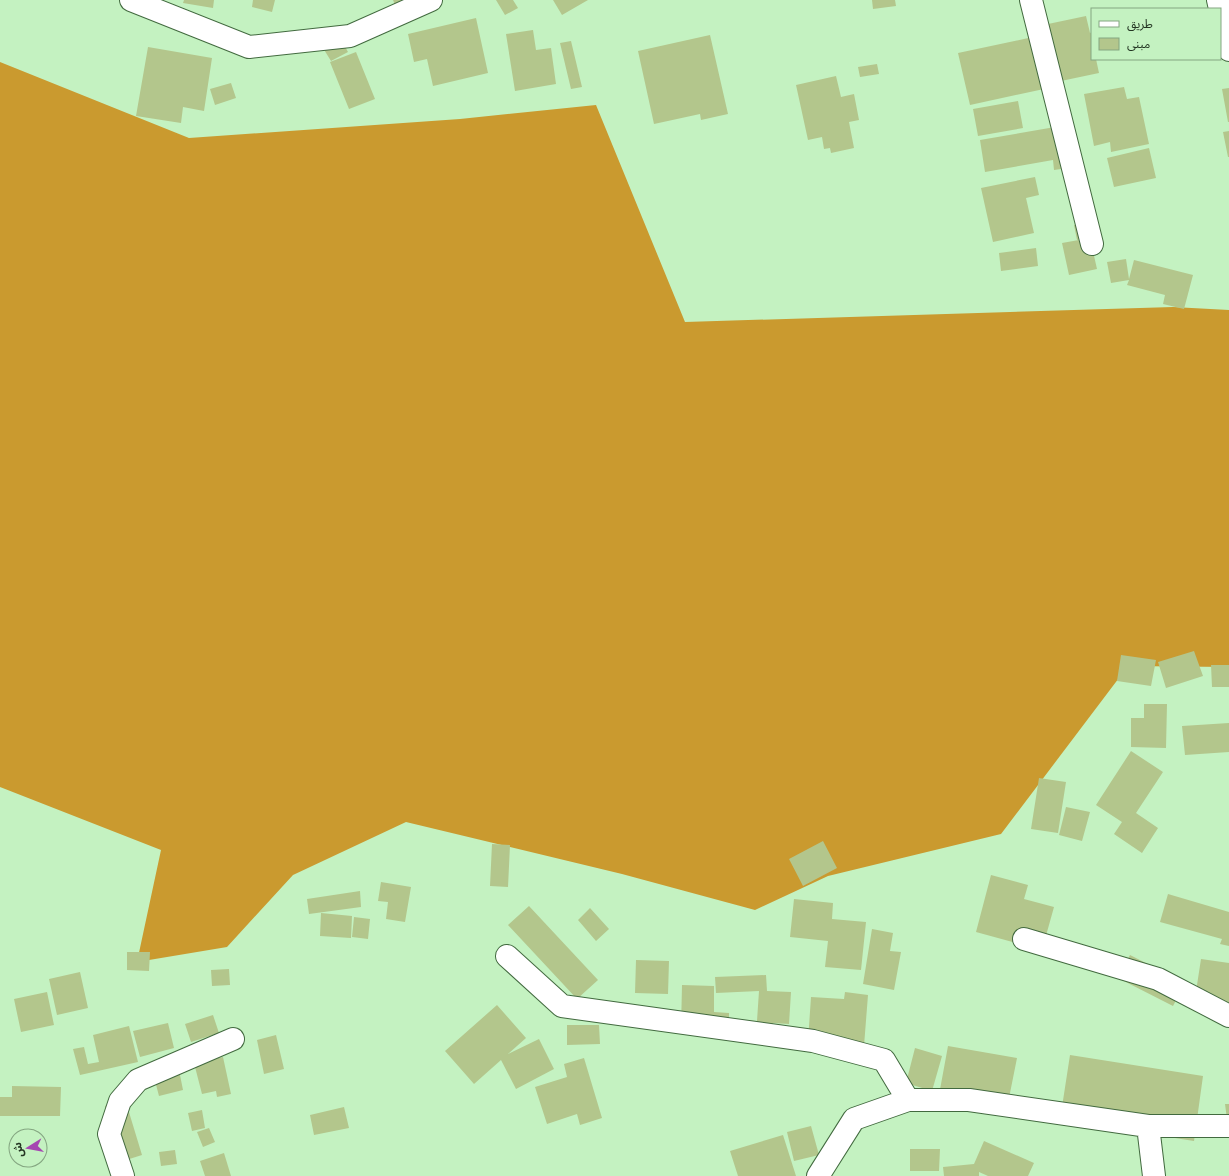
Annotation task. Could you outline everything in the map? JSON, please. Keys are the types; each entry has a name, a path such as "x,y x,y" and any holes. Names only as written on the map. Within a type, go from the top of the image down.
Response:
{"street":[{"path":"131,0 249,47 350,36 431,0"},
{"path":"1031,0 1092,244"},
{"path":"1221,14 1229,50"},
{"path":"1024,939 1158,979 1229,1016"},
{"path":"507,956 562,1006 813,1041 884,1060 908,1100"},
{"path":"123,1176 109,1134 120,1101 138,1080 233,1039"},
{"path":"818,1176 854,1119 908,1100 969,1100 1148,1126 1229,1126"},
{"path":"1148,1126 1154,1176"}],"shaded area":[{"path":"0,62 189,138 460,119 596,105 685,322 1173,307 1229,310 1229,667 1128,666 1001,834 828,876 755,910 622,874 406,822 293,875 227,947 137,962 161,850 0,787"}],"building":[{"path":"184,0 214,0 213,8 183,3"},
{"path":"253,0 275,0 272,12 252,7"},
{"path":"393,0 413,0 395,5"},
{"path":"496,0 513,0 518,8 505,15"},
{"path":"553,0 588,0 562,15"},
{"path":"872,0 895,0 896,6 873,9"},
{"path":"1086,16 1091,32 1091,60 1096,60 1099,73 1061,81 1048,24"},
{"path":"476,18 488,73 433,86 427,59 414,62 408,34"},
{"path":"533,30 536,50 551,48 556,84 515,91 506,34"},
{"path":"710,35 728,114 701,120 700,114 654,124 638,51"},
{"path":"1033,37 1044,89 970,105 958,53"},
{"path":"341,39 348,52 331,61 323,48"},
{"path":"571,41 582,87 571,89 560,43"},
{"path":"148,47 212,58 204,111 183,107 181,123 136,116"},
{"path":"356,52 375,99 349,109 330,62"},
{"path":"877,64 879,74 860,77 858,67"},
{"path":"836,76 841,97 854,94 859,120 849,122 854,148 831,153 830,148 824,149 822,137 808,140 796,85"},
{"path":"231,83 236,98 215,105 210,89"},
{"path":"1124,87 1127,99 1139,97 1149,144 1111,152 1110,142 1094,146 1084,94"},
{"path":"1229,88 1229,122 1228,122 1222,89"},
{"path":"1018,101 1023,128 978,136 973,109"},
{"path":"1055,127 1061,169 1054,170 1053,160 985,172 980,140"},
{"path":"1229,131 1229,157 1228,157 1223,132"},
{"path":"1149,148 1156,178 1114,187 1107,158"},
{"path":"1035,177 1039,195 1026,198 1034,233 993,242 981,188"},
{"path":"1084,224 1086,238 1077,240 1074,225"},
{"path":"1090,238 1097,269 1069,275 1062,243"},
{"path":"1036,248 1038,266 1001,271 999,253"},
{"path":"1126,259 1129,279 1134,260 1193,275 1184,309 1163,304 1165,295 1127,285 1129,280 1111,283 1107,262"},
{"path":"1194,651 1203,676 1166,688 1158,662"},
{"path":"1121,655 1156,660 1151,686 1117,681"},
{"path":"1211,665 1229,665 1229,687 1212,687"},
{"path":"1144,704 1167,704 1166,748 1131,747 1131,718 1144,718"},
{"path":"1229,723 1229,752 1185,755 1182,726"},
{"path":"1131,751 1163,772 1136,813 1158,828 1142,853 1114,834 1122,822 1096,805"},
{"path":"1039,778 1066,782 1058,833 1031,829"},
{"path":"1066,807 1090,812 1082,841 1059,835"},
{"path":"823,841 837,868 803,886 789,859"},
{"path":"492,844 510,845 508,887 490,886"},
{"path":"991,875 1028,885 1024,899 1054,907 1042,950 976,932"},
{"path":"381,882 411,887 405,922 386,919 388,902 378,901"},
{"path":"360,891 361,907 309,914 307,899"},
{"path":"1168,894 1229,912 1229,946 1220,944 1222,939 1160,922"},
{"path":"794,899 833,903 832,919 866,922 861,970 825,967 828,941 790,937"},
{"path":"529,906 598,980 577,999 508,925"},
{"path":"590,908 609,929 596,941 578,920"},
{"path":"321,913 352,916 351,938 320,936"},
{"path":"354,917 370,919 368,939 352,937"},
{"path":"872,929 893,933 890,951 901,952 894,990 863,984"},
{"path":"127,952 150,952 149,971 127,970"},
{"path":"1130,955 1185,983 1173,1006 1118,978"},
{"path":"1201,959 1229,963 1229,1017 1193,1011"},
{"path":"636,960 669,961 668,994 635,993"},
{"path":"229,969 230,985 212,986 211,970"},
{"path":"80,972 88,1008 57,1015 49,979"},
{"path":"766,975 767,991 791,992 789,1024 773,1023 772,1038 737,1020 757,1021 759,991 716,993 715,977"},
{"path":"682,985 714,986 714,1012 729,1013 729,1030 681,1029"},
{"path":"47,992 54,1025 21,1032 14,999"},
{"path":"845,992 868,995 864,1046 808,1041 811,997 844,999"},
{"path":"497,1005 526,1038 508,1054 539,1039 554,1069 516,1089 501,1060 474,1084 445,1051"},
{"path":"213,1015 219,1033 191,1042 185,1024"},
{"path":"168,1023 174,1048 140,1057 133,1031"},
{"path":"567,1025 599,1025 600,1044 567,1045"},
{"path":"129,1026 138,1062 80,1075 73,1049 84,1047 88,1064 99,1062 93,1035"},
{"path":"276,1035 284,1069 264,1074 257,1040"},
{"path":"948,1046 1017,1058 1007,1108 939,1095"},
{"path":"915,1048 942,1056 932,1091 906,1083"},
{"path":"1070,1055 1203,1076 1194,1141 1060,1120"},
{"path":"223,1057 231,1094 217,1097 216,1091 202,1094 194,1063"},
{"path":"584,1058 602,1118 580,1125 577,1114 547,1124 535,1087 567,1077 564,1064"},
{"path":"179,1070 183,1090 159,1096 154,1077"},
{"path":"12,1086 61,1087 60,1116 0,1116 0,1097 12,1097"},
{"path":"125,1099 142,1155 123,1161 105,1106"},
{"path":"1225,1104 1229,1104 1229,1127 1228,1127"},
{"path":"344,1107 349,1128 314,1135 310,1115"},
{"path":"202,1110 205,1128 192,1131 188,1113"},
{"path":"811,1126 819,1155 794,1161 787,1132"},
{"path":"209,1128 215,1142 203,1147 197,1132"},
{"path":"783,1135 796,1176 738,1176 730,1151"},
{"path":"984,1141 1034,1163 1028,1176 988,1176 979,1172 979,1176 944,1176 943,1167 974,1164"},
{"path":"910,1149 940,1149 939,1171 910,1171"},
{"path":"175,1150 177,1164 161,1166 159,1152"},
{"path":"224,1153 231,1176 205,1176 200,1161"}]}
